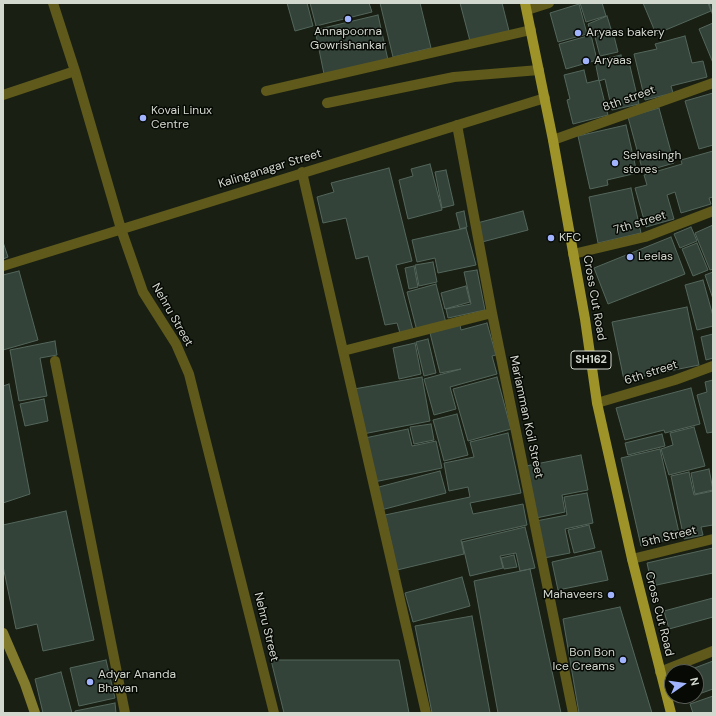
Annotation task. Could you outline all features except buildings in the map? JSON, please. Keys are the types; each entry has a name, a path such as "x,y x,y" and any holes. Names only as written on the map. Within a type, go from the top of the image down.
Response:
{"main road":[{"name":"Cross Cut Road","path":"526,6 553,140 597,404 632,559 671,713"},
{"path":"3,633 25,684 35,713"}],"street":[{"name":"Nehru Street","path":"53,3 75,71 121,229 143,292 176,344 189,374 274,713"},
{"path":"526,6 549,3"},
{"path":"266,91 531,30"},
{"path":"327,103 454,77 539,70"},
{"path":"3,95 75,71"},
{"name":"8th street","path":"553,140 713,83"},
{"name":"Kalinganagar Street","path":"3,266 302,172 545,98"},
{"name":"Mariamman Koil Street","path":"457,125 492,313 573,713"},
{"path":"302,172 426,713"},
{"name":"7th street","path":"573,254 645,237 713,211"},
{"path":"343,351 492,313"},
{"path":"55,361 125,713"},
{"name":"6th street","path":"597,404 675,380 713,366"},
{"name":"5th Street","path":"632,559 713,539"},
{"path":"660,672 713,652"}],"place":[{"name":"Annapoorna Gowrishankar","path":"348,19"},
{"name":"Aryaas bakery","path":"578,33"},
{"name":"Aryaas","path":"586,61"},
{"name":"Kovai Linux Centre","path":"143,118"},
{"name":"Selvasingh stores","path":"615,163"},
{"name":"KFC","path":"551,238"},
{"name":"Leelas","path":"630,257"},
{"name":"Mahaveers","path":"611,595"},
{"name":"Bon Bon Ice Creams","path":"623,660"},
{"name":"Adyar Ananda Bhavan","path":"90,682"}]}
